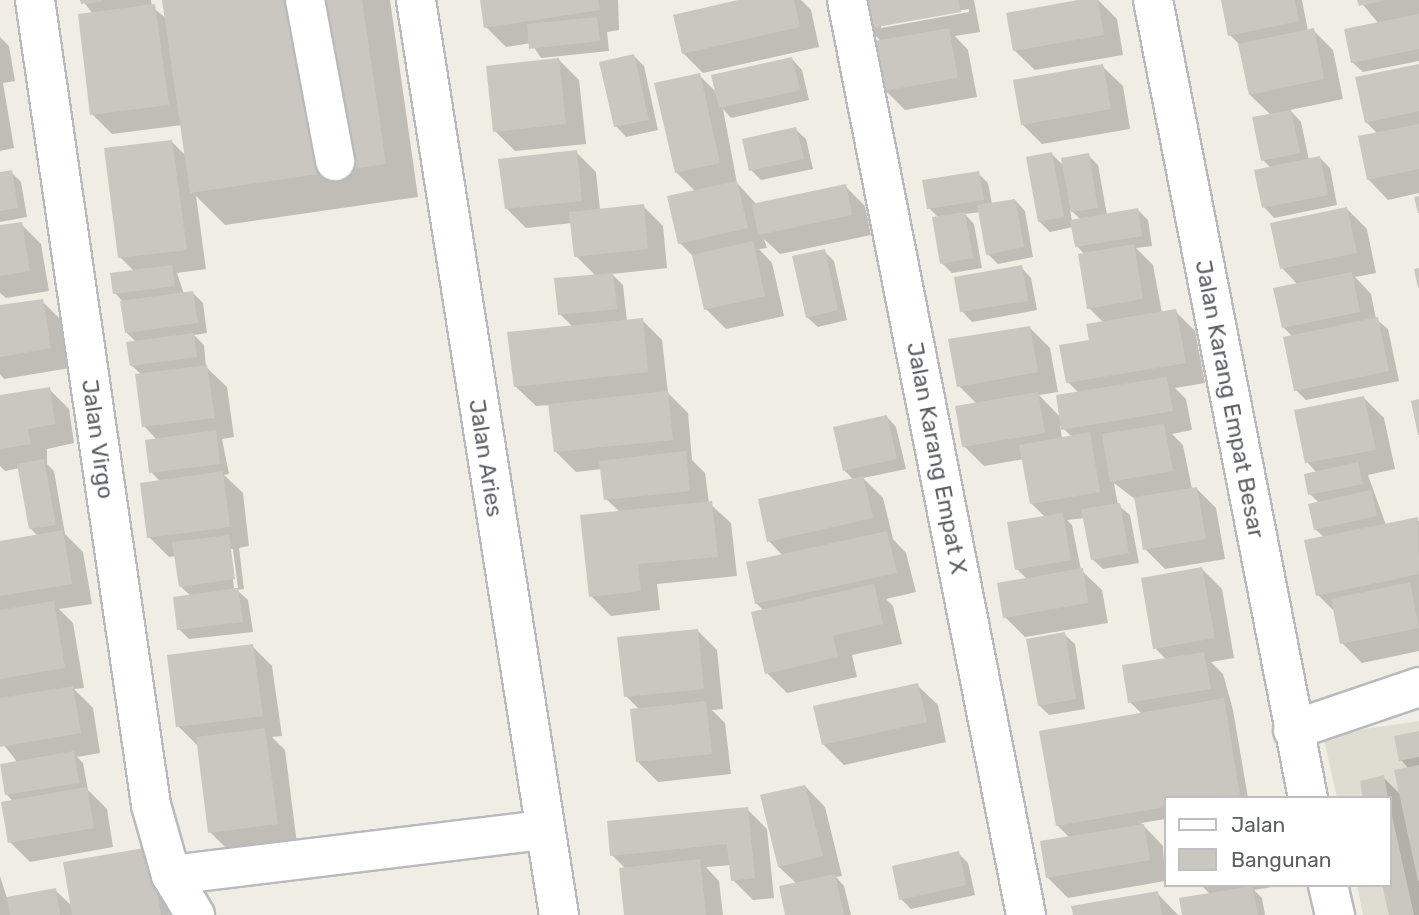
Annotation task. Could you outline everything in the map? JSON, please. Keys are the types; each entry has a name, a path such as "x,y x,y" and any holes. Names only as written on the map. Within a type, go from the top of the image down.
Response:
{"street":[{"name":"Jalan Virgo","path":"35,0 151,805 171,875 195,915"},
{"path":"305,0 335,161"},
{"name":"Jalan Aries","path":"416,0 542,831 559,915"},
{"name":"Jalan Karang Empat X","path":"848,0 1026,915"},
{"name":"Jalan Karang Empat Besar","path":"1153,0 1308,796"},
{"path":"1293,730 1419,687"},
{"path":"171,875 542,831"},
{"path":"1328,887 1335,915"}],"shaded area":[{"path":"1419,721 1419,915 1363,915 1357,887 1391,887 1391,796 1337,796 1323,735"}],"building":[{"path":"80,0 101,0 101,2 81,4"},
{"path":"162,0 362,0 386,164 190,193"},
{"path":"480,0 598,0 600,10 484,28"},
{"path":"738,0 794,0 800,27 682,54 673,15"},
{"path":"861,0 958,0 961,12 866,29"},
{"path":"1078,0 1098,0 1104,35 1013,51 1006,13"},
{"path":"1221,0 1295,0 1299,21 1228,36"},
{"path":"1357,0 1383,0 1384,1 1359,6"},
{"path":"155,4 169,105 90,115 78,14"},
{"path":"1419,14 1419,49 1351,63 1344,29"},
{"path":"597,17 600,41 529,49 527,24"},
{"path":"949,28 958,78 883,91 875,41"},
{"path":"1314,28 1324,79 1249,95 1238,44"},
{"path":"634,54 649,120 614,127 599,62"},
{"path":"792,57 800,90 719,108 711,75"},
{"path":"559,58 566,124 493,132 486,66"},
{"path":"1103,64 1111,109 1021,125 1013,80"},
{"path":"1419,64 1419,111 1365,123 1355,77"},
{"path":"700,73 720,163 675,173 654,83"},
{"path":"1291,110 1300,153 1261,161 1252,117"},
{"path":"1419,124 1419,169 1367,180 1358,136"},
{"path":"796,127 804,159 749,171 742,139"},
{"path":"172,140 187,250 118,258 104,148"},
{"path":"577,150 582,201 505,209 498,159"},
{"path":"1052,152 1064,217 1038,222 1026,157"},
{"path":"1089,153 1098,208 1071,212 1061,158"},
{"path":"1320,156 1328,195 1262,208 1254,170"},
{"path":"12,170 18,208 0,211 0,172"},
{"path":"979,171 984,200 927,209 922,180"},
{"path":"737,181 748,228 678,244 667,196"},
{"path":"846,184 852,215 758,235 752,204"},
{"path":"1419,196 1419,213 1418,213 1414,197"},
{"path":"1015,199 1024,247 986,255 977,205"},
{"path":"644,204 648,249 574,257 569,212"},
{"path":"1347,207 1357,253 1280,269 1270,223"},
{"path":"1138,208 1142,236 1075,247 1070,220"},
{"path":"965,212 973,258 940,264 932,217"},
{"path":"22,222 30,271 0,276 0,225"},
{"path":"753,241 765,296 704,310 692,255"},
{"path":"1134,244 1143,299 1087,309 1078,254"},
{"path":"825,249 838,310 806,318 792,256"},
{"path":"172,265 175,286 113,294 110,273"},
{"path":"1022,265 1028,301 960,312 954,277"},
{"path":"1419,268 1419,288 1418,288 1414,269"},
{"path":"1352,272 1360,312 1282,328 1273,288"},
{"path":"613,273 617,309 558,315 554,278"},
{"path":"193,291 198,323 125,333 120,301"},
{"path":"43,299 51,348 0,357 0,305"},
{"path":"1176,309 1186,363 1066,383 1059,345 1089,340 1086,324"},
{"path":"1378,317 1389,371 1294,391 1283,337"},
{"path":"643,318 648,372 514,387 507,332"},
{"path":"1030,326 1038,372 957,387 948,339"},
{"path":"194,333 197,357 130,366 126,342"},
{"path":"207,365 215,418 142,427 135,374"},
{"path":"1167,377 1173,411 1061,430 1056,395"},
{"path":"50,387 55,424 28,429 31,444 0,449 0,395"},
{"path":"668,391 673,440 554,452 548,404"},
{"path":"1038,392 1045,433 962,447 955,406"},
{"path":"1364,396 1376,450 1305,463 1294,410"},
{"path":"1419,399 1419,435 1418,435 1411,401"},
{"path":"887,415 897,459 843,471 833,427"},
{"path":"1164,424 1173,471 1110,482 1102,434"},
{"path":"216,430 220,464 149,473 145,440"},
{"path":"1090,432 1100,492 1030,504 1019,445"},
{"path":"686,451 690,491 604,500 599,461"},
{"path":"44,459 56,525 29,529 17,464"},
{"path":"1358,462 1363,484 1308,495 1304,474"},
{"path":"223,471 230,527 147,538 140,483"},
{"path":"863,476 873,518 767,542 758,499"},
{"path":"1197,487 1206,539 1143,550 1134,497"},
{"path":"1371,490 1377,516 1314,530 1308,504"},
{"path":"712,501 718,557 638,564 641,591 589,597 580,515"},
{"path":"1120,503 1129,553 1091,560 1081,509"},
{"path":"1063,513 1071,560 1015,570 1007,522"},
{"path":"1418,517 1419,574 1316,596 1304,540"},
{"path":"63,530 72,584 0,596 0,541"},
{"path":"887,531 897,573 755,604 746,562"},
{"path":"229,535 235,579 179,587 172,542"},
{"path":"1202,567 1215,638 1153,649 1141,578"},
{"path":"1083,568 1088,603 1003,618 997,583"},
{"path":"1410,582 1419,628 1340,644 1331,599"},
{"path":"874,584 883,624 833,636 838,657 765,674 751,612"},
{"path":"238,588 243,622 177,630 173,597"},
{"path":"54,601 65,668 0,679 0,610"},
{"path":"698,629 704,689 624,697 617,637"},
{"path":"1065,632 1076,699 1038,706 1026,639"},
{"path":"253,644 263,716 176,727 167,655"},
{"path":"1204,652 1211,689 1128,703 1122,665"},
{"path":"918,683 927,722 822,745 813,706"},
{"path":"73,686 81,733 0,747 0,698"},
{"path":"1224,698 1240,795 1164,796 1164,807 1056,826 1039,731"},
{"path":"706,701 712,754 636,762 630,709"},
{"path":"265,728 278,824 208,833 196,737"},
{"path":"1419,731 1419,757 1399,761 1394,736"},
{"path":"74,751 79,783 5,795 0,764"},
{"path":"1419,765 1419,881 1418,881 1394,770"},
{"path":"1384,775 1388,796 1363,796 1360,781"},
{"path":"805,785 823,856 778,867 760,795"},
{"path":"87,787 94,828 8,843 1,802"},
{"path":"748,807 755,878 731,881 727,844 610,856 607,821"},
{"path":"1391,812 1414,915 1389,915 1382,887 1391,887"},
{"path":"1144,824 1150,860 1046,878 1040,841"},
{"path":"150,847 161,915 72,915 63,862"},
{"path":"959,851 966,885 899,900 892,866"},
{"path":"700,859 706,915 624,915 619,868"},
{"path":"835,874 844,915 785,915 779,886"},
{"path":"1252,887 1258,915 1182,915 1179,898"},
{"path":"56,888 60,915 10,915 7,897"},
{"path":"1158,891 1162,915 1073,915 1071,906"}]}
